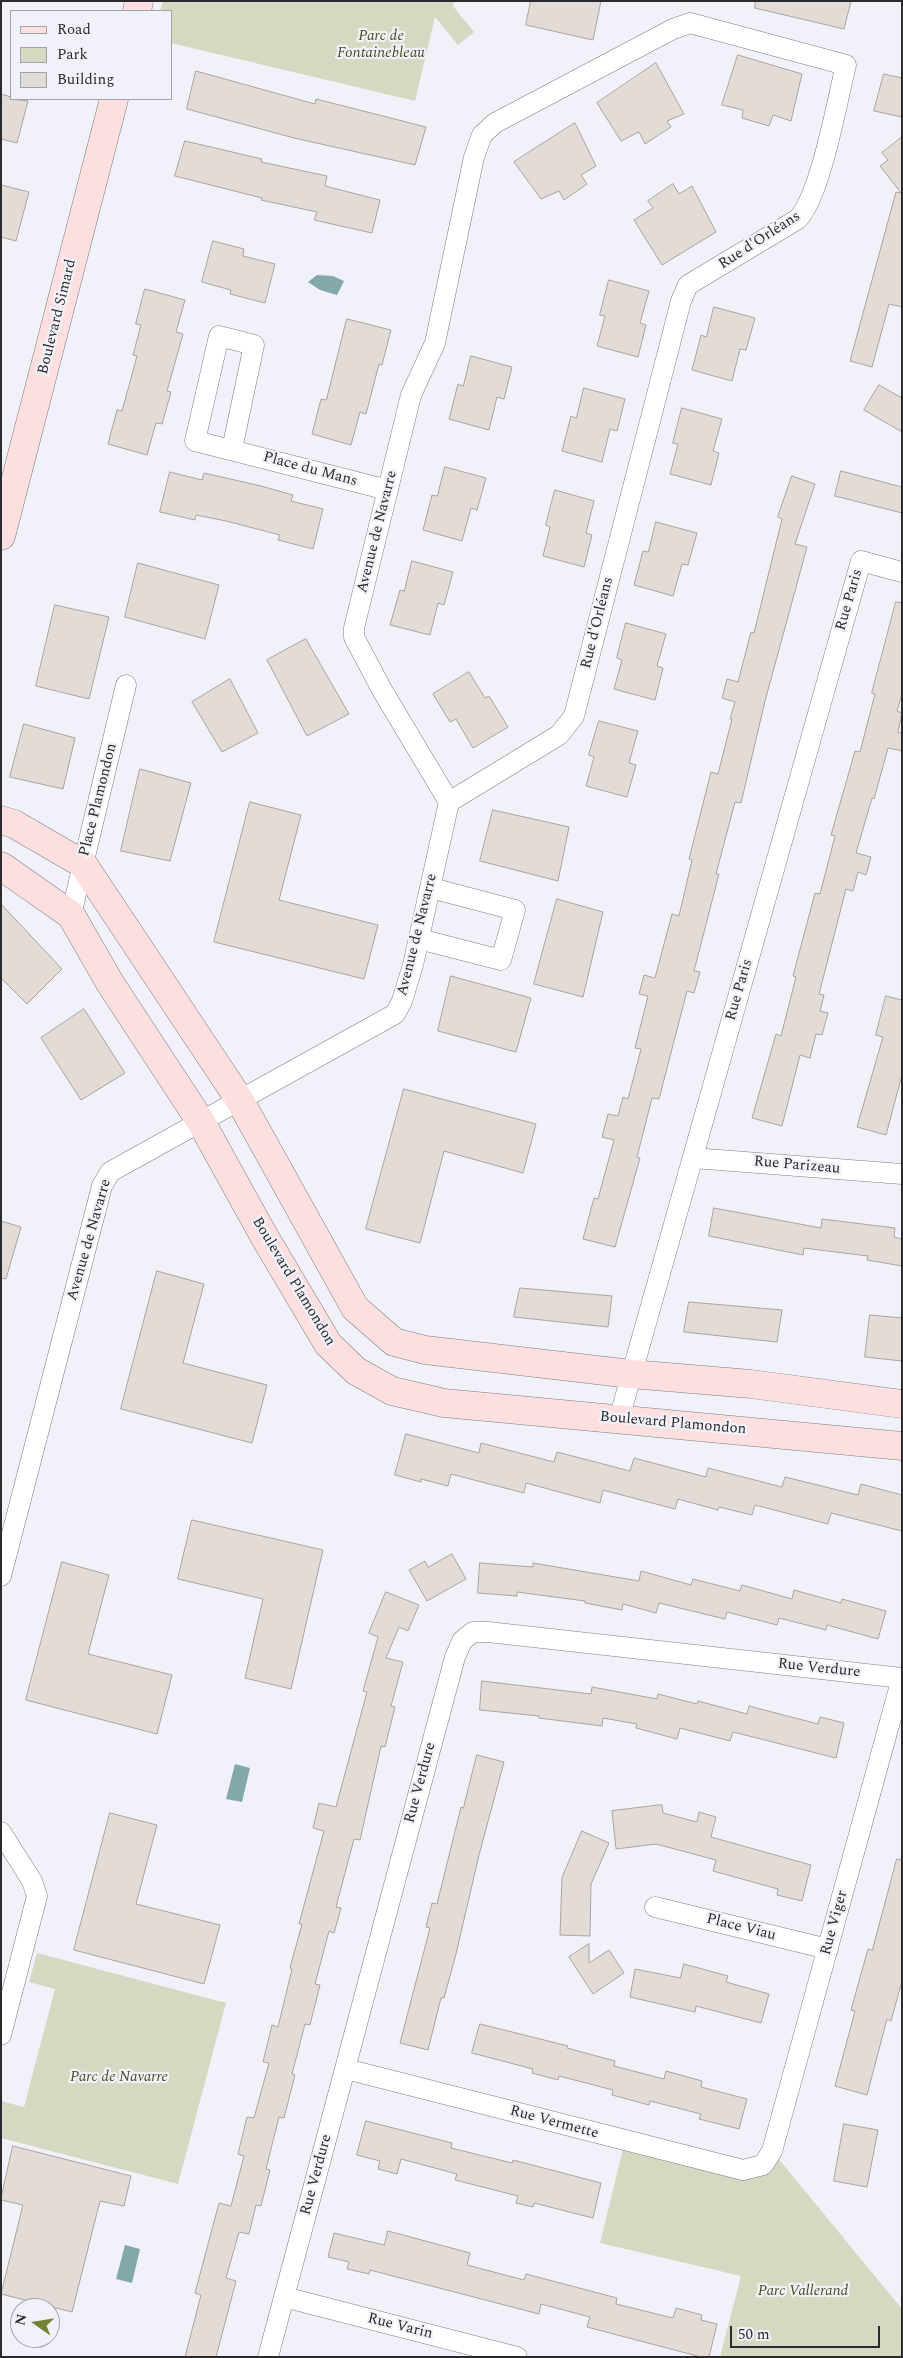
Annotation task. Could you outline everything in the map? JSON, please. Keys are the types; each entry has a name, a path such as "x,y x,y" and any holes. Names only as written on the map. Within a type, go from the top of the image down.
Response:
{"street":[{"name":"Rue d'Orléans","path":"449,802 559,735 574,716 669,344 684,293 688,285 798,219 807,210 816,183 846,65 706,26 690,23 673,29 495,123 482,135 463,211"},
{"name":"Boulevard Simard","path":"1,536 114,100"},
{"name":"Avenue de Navarre","path":"1,1576 102,1186 110,1172 238,1099 394,1014 402,1001 419,939 449,802 382,690 354,637 354,628 411,395 435,343 463,211"},
{"name":"Place du Mans","path":"232,449 254,345 219,336 195,441 388,490"},
{"name":"Rue Paris","path":"619,1419 861,561 902,572"},
{"name":"Place Plamondon","path":"71,915 126,685"},
{"path":"1,820 14,824 83,864 238,1099 355,1308 394,1342 425,1350 631,1374 751,1384 902,1404"},
{"name":"Boulevard Plamondon","path":"1,866 71,915 110,983 200,1122 328,1344 356,1371 392,1391 444,1403 902,1446"},
{"path":"419,939 501,960 515,910 431,888"},
{"name":"Rue Parizeau","path":"692,1158 902,1174"},
{"name":"Rue Verdure","path":"268,2357 455,1657 462,1642 473,1632 902,1678"},
{"name":"Rue Viger","path":"763,2166 772,2151 902,1678"},
{"path":"1,1832 32,1881 37,1896 1,2034"},
{"name":"Place Viau","path":"655,1907 828,1949"},
{"name":"Rue Vermette","path":"346,2068 743,2170 763,2166"},
{"name":"Rue Varin","path":"284,2297 517,2357"}],"green space":[{"name":"Parc de Fontainebleau","path":"163,1 454,1 453,6 474,32 458,45 435,17 415,101 172,43 172,10 160,10"},
{"name":"Parc de Navarre","path":"37,1953 226,2003 178,2184 1,2138 1,2101 24,2107 55,1989 29,1982"},
{"name":"Parc Vallerand","path":"625,2141 743,2170 772,2151 902,2309 902,2357 720,2357 741,2276 600,2243"}],"water":[{"path":"317,275 333,276 344,281 337,295 320,290 308,282"},
{"path":"235,1764 250,1768 242,1802 226,1799"},
{"path":"125,2245 140,2249 132,2283 116,2279"}],"building":[{"path":"531,1 601,1 593,40 526,25"},
{"path":"756,1 851,1 844,29 755,8"},
{"path":"738,55 802,74 791,121 773,115 769,126 742,118 743,110 722,105"},
{"path":"656,63 684,114 667,121 671,127 645,144 639,132 621,141 597,103"},
{"path":"196,71 315,104 316,99 426,127 415,165 294,138 187,109"},
{"path":"884,74 902,78 902,117 874,111"},
{"path":"1,94 10,97 10,100 28,101 17,143 1,139"},
{"path":"575,123 596,166 581,175 587,184 564,200 559,191 541,199 514,162"},
{"path":"902,137 902,307 889,304 872,367 850,361 896,192 901,193 880,166 888,160 882,153"},
{"path":"185,141 262,159 261,162 327,176 325,186 380,200 372,233 314,220 317,212 261,200 262,198 175,176"},
{"path":"673,184 679,194 692,186 716,232 662,265 634,220 653,208 648,201"},
{"path":"1,185 29,192 16,241 1,237"},
{"path":"213,241 244,249 243,256 275,264 265,303 230,294 231,290 202,282"},
{"path":"609,280 649,291 640,323 646,325 638,357 597,346 605,316 600,315"},
{"path":"145,289 185,300 176,332 183,334 167,391 171,392 162,424 156,423 147,455 108,444 117,410 122,411 137,356 133,355 141,325 136,324"},
{"path":"714,307 755,318 746,350 740,349 732,381 692,370 701,335 706,337"},
{"path":"347,319 391,330 382,365 379,364 366,414 360,412 351,445 312,434 321,399 326,400"},
{"path":"471,356 512,367 504,399 497,397 489,430 449,419 458,384 463,386"},
{"path":"879,385 902,398 902,432 864,410"},
{"path":"584,388 625,399 617,431 610,429 602,462 562,451 571,416 576,418"},
{"path":"682,408 722,419 713,451 719,453 711,485 670,474 678,444 673,443"},
{"path":"445,467 486,478 477,510 471,508 462,541 423,530 432,495 437,496"},
{"path":"841,471 902,487 902,513 835,496"},
{"path":"170,472 202,480 204,473 261,486 293,495 291,501 323,509 313,549 278,540 280,535 226,521 196,515 195,520 160,512"},
{"path":"792,476 815,484 795,544 807,547 765,701 741,803 735,802 716,874 719,874 694,971 700,972 694,993 687,991 659,1099 652,1098 637,1157 640,1158 615,1247 583,1239 594,1198 598,1199 614,1140 602,1137 608,1114 618,1116 623,1097 628,1099 641,1049 635,1048 648,996 639,994 644,975 655,978 672,914 679,916 692,860 689,859 711,772 718,774 732,719 730,719 735,702 722,698 727,679 738,682 751,632 754,633 782,519 778,517"},
{"path":"555,490 594,501 586,533 592,535 584,567 543,556 550,527 546,525"},
{"path":"656,522 697,533 688,565 682,564 673,596 634,585 643,551 648,552"},
{"path":"412,561 453,572 444,605 438,603 430,635 390,625 400,590 404,591"},
{"path":"138,563 219,585 205,639 125,617"},
{"path":"896,602 902,603 902,694 897,711 902,713 898,732 902,733 902,751 888,748 874,799 872,798 856,853 871,857 866,875 858,872 853,891 846,889 819,994 824,995 820,1011 828,1013 822,1035 816,1034 810,1058 800,1055 782,1126 752,1118 776,1034 781,1036 796,977 793,976 815,893 820,894 835,836 831,835 855,751 860,752 875,694 872,693"},
{"path":"55,605 109,617 89,699 36,686"},
{"path":"626,623 666,634 657,666 663,668 655,700 614,689 622,660 617,658"},
{"path":"306,639 349,714 307,736 267,660"},
{"path":"469,672 485,698 489,696 508,727 473,748 456,719 450,722 433,694"},
{"path":"230,679 258,733 222,752 192,702"},
{"path":"599,721 638,731 629,763 636,765 627,797 586,786 594,757 589,755"},
{"path":"24,724 75,738 63,789 10,777"},
{"path":"140,769 191,783 170,861 121,851"},
{"path":"250,802 301,815 279,900 378,925 364,979 214,942"},
{"path":"493,810 569,827 558,881 480,861"},
{"path":"557,899 603,912 583,997 534,984"},
{"path":"1,904 62,969 27,1004 1,978"},
{"path":"451,976 531,998 516,1052 438,1031"},
{"path":"886,996 902,1000 902,1075 886,1135 857,1127 883,1037 876,1035"},
{"path":"84,1009 125,1073 81,1100 41,1038"},
{"path":"404,1089 536,1124 523,1173 444,1151 420,1243 366,1229"},
{"path":"714,1208 821,1228 822,1219 895,1228 894,1237 902,1239 902,1266 867,1260 868,1256 804,1248 803,1255 709,1236"},
{"path":"1,1221 21,1227 6,1279 1,1278"},
{"path":"157,1271 204,1284 183,1363 267,1385 252,1443 121,1409"},
{"path":"520,1288 612,1296 608,1327 514,1317"},
{"path":"689,1302 782,1310 777,1342 684,1332"},
{"path":"870,1315 902,1318 902,1361 865,1357"},
{"path":"406,1434 479,1453 481,1443 554,1462 557,1452 630,1471 634,1458 706,1477 708,1468 782,1487 785,1477 858,1495 861,1484 902,1495 902,1531 831,1513 828,1524 755,1505 752,1515 719,1507 718,1510 678,1499 675,1509 603,1490 600,1503 526,1483 524,1493 451,1474 448,1486 421,1479 421,1482 395,1475"},
{"path":"192,1520 323,1550 291,1689 245,1678 263,1599 178,1579"},
{"path":"452,1554 466,1579 427,1601 409,1570 425,1561 428,1567"},
{"path":"62,1562 109,1575 88,1654 172,1675 157,1734 26,1700"},
{"path":"480,1563 533,1567 533,1563 639,1581 641,1571 691,1585 693,1579 740,1591 742,1585 792,1599 794,1590 841,1603 842,1599 886,1611 878,1639 827,1625 826,1630 779,1618 777,1625 727,1612 725,1619 659,1603 656,1613 623,1604 622,1610 585,1603 585,1601 517,1592 517,1596 478,1593"},
{"path":"386,1592 419,1605 408,1631 399,1627 386,1658 403,1662 391,1706 395,1707 385,1747 381,1746 360,1840 354,1839 336,1907 341,1908 334,1933 329,1931 315,1984 320,1985 310,2025 305,2024 292,2074 295,2075 284,2118 279,2117 266,2169 270,2170 261,2206 256,2205 249,2234 239,2232 226,2278 236,2281 216,2357 185,2357 201,2295 195,2293 219,2203 231,2206 244,2156 238,2154 247,2117 254,2118 269,2063 263,2062 272,2025 278,2027 292,1969 290,1968 302,1924 299,1924 324,1831 313,1828 319,1803 336,1807 367,1692 363,1691 378,1637 369,1633"},
{"path":"482,1681 591,1694 592,1687 657,1699 658,1694 697,1704 698,1701 747,1714 749,1706 818,1724 820,1717 844,1723 836,1758 733,1732 730,1741 680,1728 677,1739 636,1728 637,1724 603,1718 602,1726 539,1718 539,1716 480,1710"},
{"path":"477,1755 504,1762 479,1855 456,1954 444,1998 441,1998 428,2050 400,2043 430,1928 426,1927 432,1903 437,1904 461,1807 463,1808"},
{"path":"662,1805 663,1813 697,1822 699,1812 716,1817 711,1837 811,1865 802,1901 777,1895 778,1889 713,1871 716,1860 656,1844 616,1849 612,1811"},
{"path":"110,1813 157,1825 136,1904 220,1925 204,1984 74,1950"},
{"path":"582,1831 609,1843 591,1884 590,1936 560,1935 562,1878"},
{"path":"897,1859 902,1860 902,1981 891,2021 887,2019 867,2095 835,2086 855,2011 851,2010 868,1949 872,1950"},
{"path":"589,1944 589,1963 609,1950 624,1973 593,1994 569,1957"},
{"path":"684,1964 728,1976 726,1982 769,1994 761,2023 696,2006 695,2012 630,1997 635,1969 680,1978"},
{"path":"480,2024 568,2046 567,2048 615,2061 614,2066 664,2079 666,2071 702,2081 701,2087 747,2099 739,2129 699,2119 701,2114 650,2101 649,2105 612,2095 613,2090 559,2076 558,2080 532,2073 533,2069 472,2053"},
{"path":"366,2121 452,2143 451,2148 512,2163 513,2160 601,2183 593,2218 534,2203 533,2207 516,2203 518,2196 455,2180 457,2174 401,2159 397,2174 378,2169 380,2161 357,2155"},
{"path":"844,2124 878,2130 867,2187 834,2181"},
{"path":"13,2146 131,2176 124,2206 100,2201 72,2312 60,2309 60,2298 17,2298 1,2294 23,2205 1,2200"},
{"path":"388,2231 470,2253 467,2265 524,2280 526,2274 617,2298 616,2304 673,2318 676,2308 702,2315 701,2320 717,2324 709,2357 701,2357 587,2327 590,2317 541,2304 539,2314 370,2270 369,2274 347,2269 349,2262 328,2257 334,2233 384,2245"}]}
